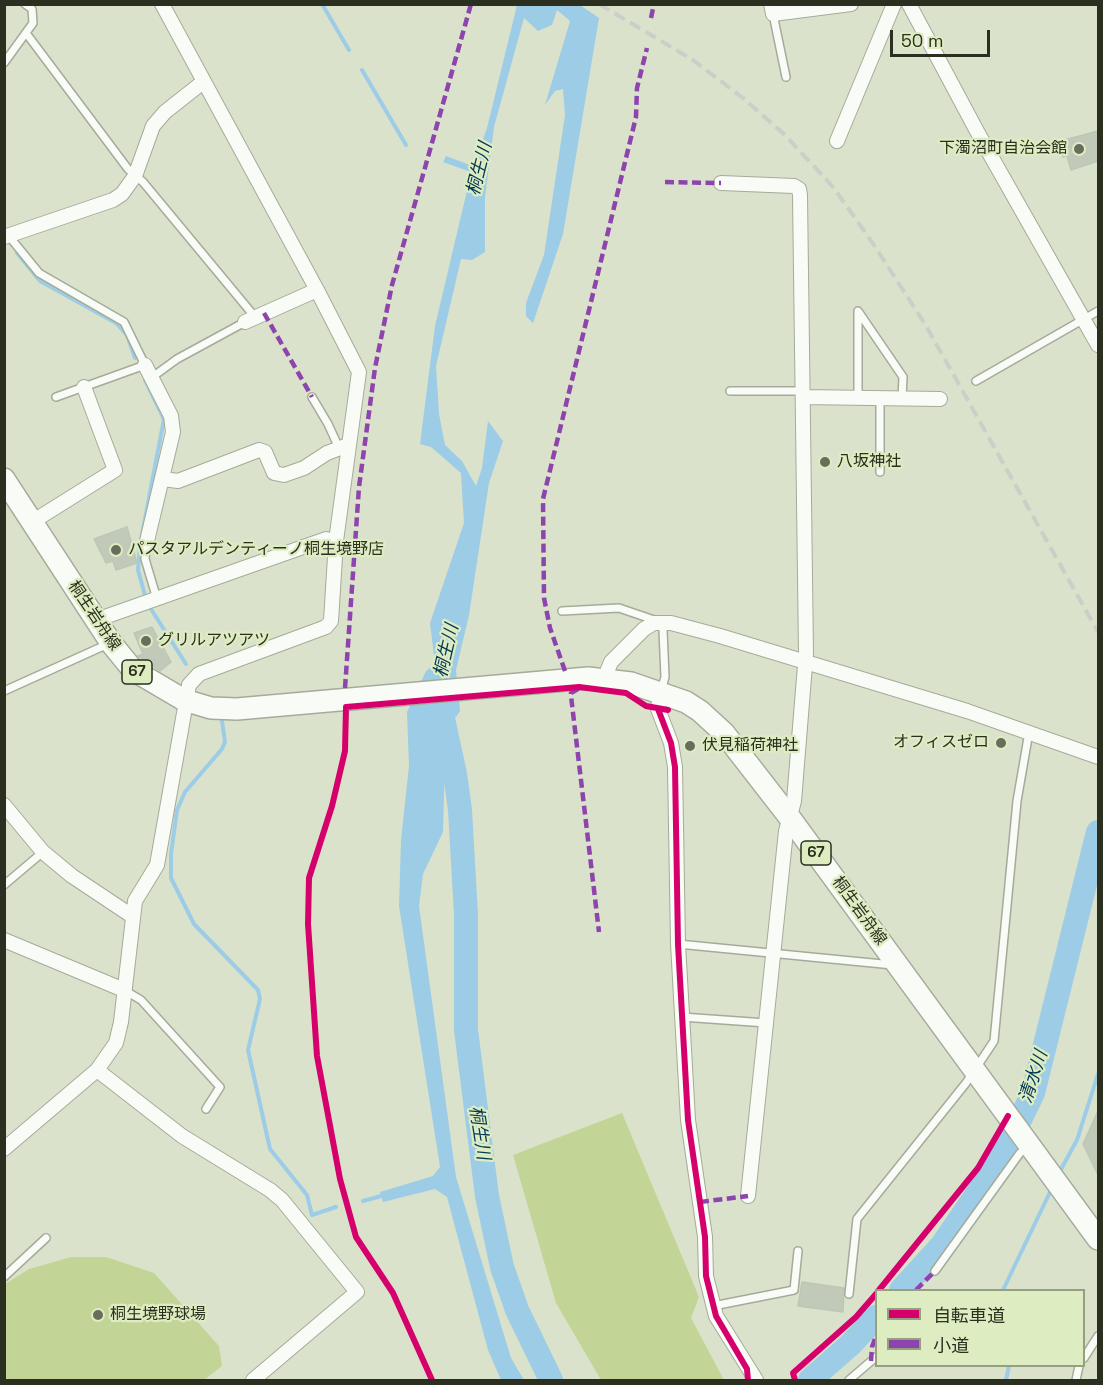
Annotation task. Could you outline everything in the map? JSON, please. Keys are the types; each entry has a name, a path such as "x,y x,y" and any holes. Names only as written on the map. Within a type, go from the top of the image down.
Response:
{"main road":[{"name":"桐生岩舟線","path":"4,480 111,643 133,670 184,700 211,708 237,709 564,679 604,679 631,683 686,702 717,726 790,818 1027,1142"},
{"name":"67","path":"1027,1142 1098,1239"}],"street":[{"path":"4,1149 97,1070 116,1043 121,1022 135,901 157,866 184,700 189,685 199,674 327,627 331,621 343,447 358,372 318,290 162,4"},
{"path":"772,9 851,4"},
{"path":"837,141 894,4"},
{"path":"909,4 979,135 1098,345"},
{"path":"6,234 113,200 123,194 135,176 153,126 165,112 203,82"},
{"path":"721,183 794,186 799,189 806,663 794,801 772,953 748,1196"},
{"path":"250,320 318,290"},
{"path":"145,364 171,416 173,432 147,541"},
{"path":"32,522 115,470 84,387"},
{"path":"803,394 858,398 940,399"},
{"path":"163,479 178,481 259,450 265,452 274,473 285,475 304,468 343,447"},
{"path":"96,620 326,539 336,541"},
{"path":"604,679 611,662 624,648 645,629 660,622 694,628 1029,732 1098,758"},
{"path":"660,693 658,709 671,743 675,767 678,944 688,1120 705,1237 706,1276 713,1306 725,1333 756,1380"},
{"path":"4,805 43,852 72,876 132,916"},
{"path":"4,940 124,990"},
{"path":"97,1070 182,1136 270,1190 282,1200 357,1292 253,1380"}],"lane":[{"path":"4,63 33,23 32,9 25,4"},
{"path":"772,9 786,77"},
{"path":"26,33 135,176 143,182 250,320 177,358 151,378"},
{"path":"6,234 39,273 124,322 145,364 56,397"},
{"path":"858,398 858,311 903,377 902,398"},
{"path":"976,381 1098,311"},
{"path":"730,391 803,394"},
{"path":"312,397 343,447"},
{"path":"880,398 880,472"},
{"path":"147,541 145,559 157,599"},
{"path":"562,611 619,608 660,622 663,630 665,676 660,693"},
{"path":"4,691 111,643"},
{"path":"849,1294 856,1219 975,1071 994,1041 1017,801 1029,732"},
{"path":"4,885 43,852"},
{"path":"678,944 899,966"},
{"path":"124,990 141,1000 220,1088 206,1108"},
{"path":"682,1017 765,1023"},
{"path":"934,1270 1027,1142"},
{"path":"4,1277 46,1238"},
{"path":"713,1306 794,1290 798,1251"},
{"path":"1085,1355 1098,1336"},
{"path":"849,1380 875,1358"}],"green space":[{"path":"622,1113 699,1297 691,1318 724,1380 601,1380 556,1303 513,1155"},
{"name":"桐生境野球場","path":"71,1257 106,1257 154,1273 219,1346 222,1366 204,1380 5,1380 5,1284 29,1269"}],"water":[{"path":"517,5 580,5 599,18 563,234 533,323 526,316 526,303 544,255 565,115 563,89 555,91 545,105 570,21 557,10 552,25 538,31 524,18 494,127 485,197 485,252 472,260 461,259 436,366 439,414 445,445 462,461 476,486 482,468 488,421 503,441 489,483 469,615 456,670 460,711 456,717 446,720 443,832 423,874 419,906 456,1177 511,1358 524,1380 501,1380 488,1350 447,1197 435,1189 383,1202 380,1192 433,1176 440,1167 399,906 401,840 409,766 407,712 426,671 435,664 430,623 464,523 461,473 431,447 420,444 435,326 470,178 468,171 443,162 446,156 470,165 475,161 487,128"}],"building":[{"name":"下濁沼町自治会館","path":"1098,131 1098,161 1071,170 1067,156 1063,157 1057,142"},
{"path":"127,527 137,563 116,570 113,561 106,563 94,539"},
{"path":"152,627 171,662 160,671 138,656 143,654 134,633"},
{"path":"1098,1111 1098,1175 1083,1144"},
{"path":"802,1282 844,1288 843,1312 798,1306"}],"waterway":[{"path":"322,4 349,50"},
{"path":"362,70 406,145"},
{"path":"17,253 40,281 116,323 127,335 135,358"},
{"path":"145,380 164,419 140,545 138,570 146,599"},
{"path":"149,606 186,664"},
{"name":"桐生川","path":"439,700 455,774 460,810 466,915 466,1030 487,1196 502,1267 517,1310 551,1380"},
{"path":"222,721 225,742 222,749 185,792 177,810 171,854 171,878 194,924 258,990 260,999 248,1050 270,1149 307,1195 312,1215 336,1207"},
{"name":"清水川","path":"902,1289 942,1245 979,1191 1015,1130 1033,1093 1098,832"},
{"path":"1059,1173 1077,1140 1098,1074"},
{"path":"1003,1289 1052,1188"},
{"path":"363,1201 385,1195"},
{"name":"清水川","path":"810,1380 851,1344 875,1318"},
{"path":"1006,1380 1009,1367"}],"railway":[{"path":"599,4 693,60 743,98 785,135 833,187 925,324 1098,632"}],"marked path":[{"path":"345,688 359,487 375,368 392,285 471,4"},
{"path":"651,18 654,4"},
{"path":"565,671 550,628 544,598 543,499 636,117 637,88 647,48"},
{"path":"665,182 721,183"},
{"path":"264,313 312,397"},
{"path":"578,689 571,693 571,696 599,932"},
{"path":"700,1202 748,1196"},
{"path":"917,1289 935,1271"},
{"path":"871,1361 875,1339"}],"cycle path":[{"path":"432,1380 393,1293 356,1237 340,1179 317,1056 308,924 309,878 332,806 345,751 346,707 579,687 626,693 646,706 668,710"},
{"path":"658,709 671,743 675,767 678,944 688,1120 705,1237 706,1276 716,1316 747,1369 748,1380"},
{"path":"880,1289 978,1168 1008,1116"},
{"path":"795,1380 793,1373 856,1317 875,1295"}],"place":[{"name":"下濁沼町自治会館","path":"1079,149"},
{"name":"八坂神社","path":"825,462"},
{"name":"パスタアルデンティーノ桐生境野店","path":"116,550"},
{"name":"グリルアツアツ","path":"146,641"},
{"name":"オフィスゼロ","path":"1001,743"},
{"name":"伏見稲荷神社","path":"690,746"},
{"name":"桐生境野球場","path":"98,1315"}]}
